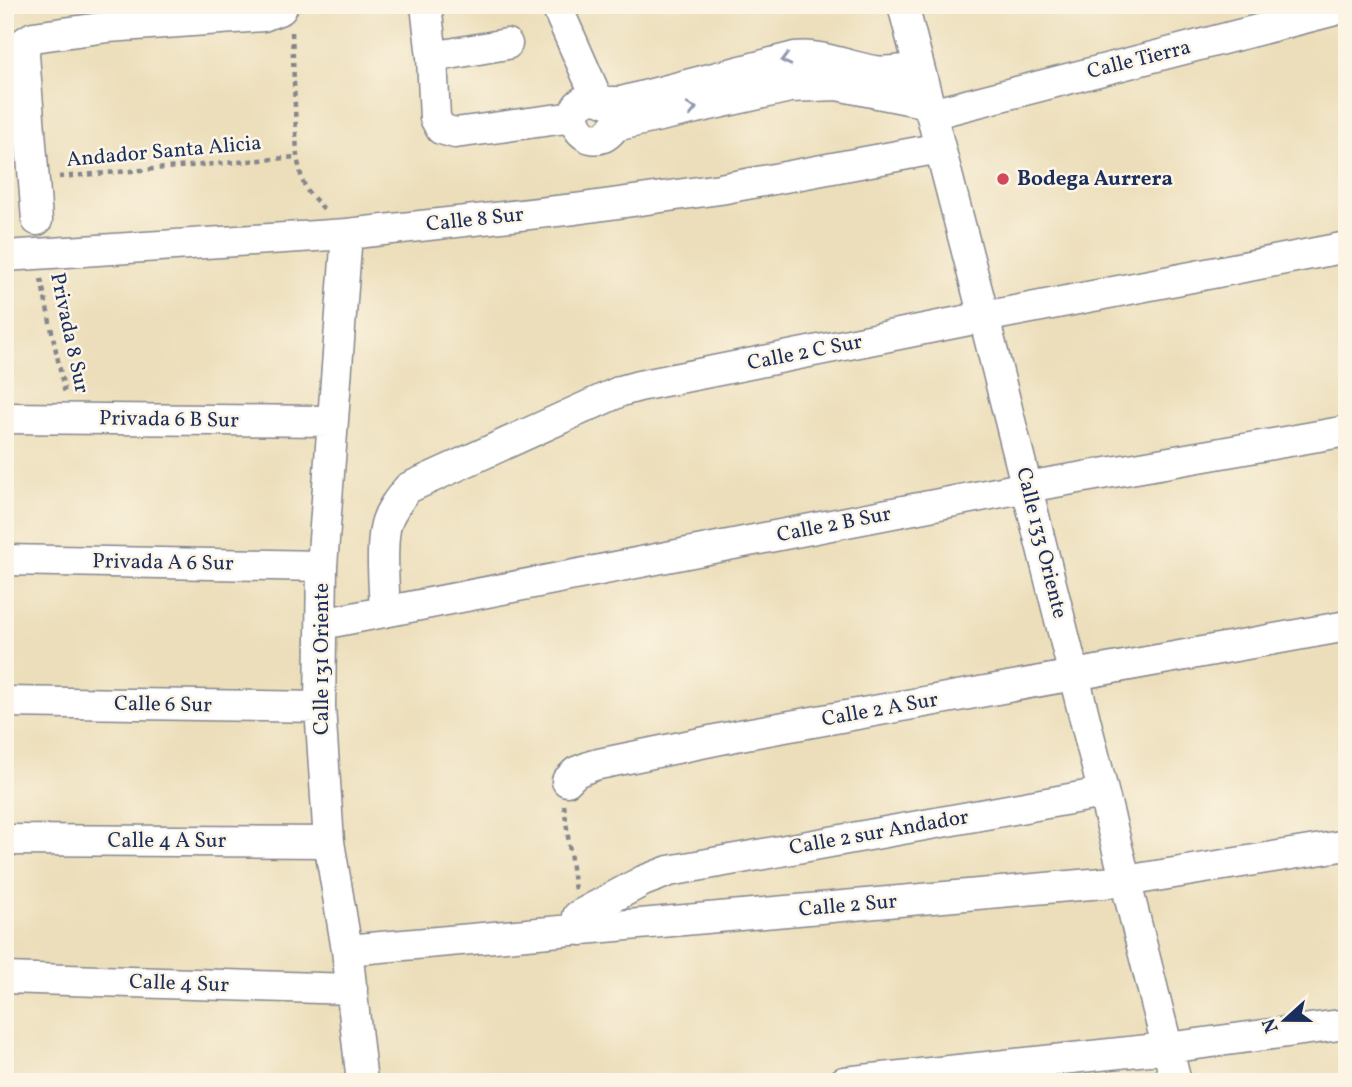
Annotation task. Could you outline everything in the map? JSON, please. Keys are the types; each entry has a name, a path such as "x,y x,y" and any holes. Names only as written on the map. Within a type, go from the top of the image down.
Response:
{"street":[{"path":"426,5 435,118 441,129 455,133 576,124"},
{"path":"556,5 597,98"},
{"name":"Calle 133 Oriente","path":"903,5 1176,1082"},
{"path":"37,220 23,55 25,42 33,37 98,17 263,16 282,7"},
{"name":"Calle Tierra","path":"930,108 1304,11 1347,7"},
{"path":"432,57 507,44"},
{"path":"919,68 891,72 822,71 790,87 615,126 611,133 598,138 590,138 576,124 576,109 589,99 621,102 795,57 808,56 822,71 837,85 872,91 930,108"},
{"name":"Calle 8 Sur","path":"5,256 347,234 575,209 720,189 940,148"},
{"name":"Calle 131 Oriente","path":"347,234 322,566 320,707 330,842 347,950 362,1082"},
{"name":"Calle 2 C Sur","path":"385,611 384,535 387,520 408,488 621,391 1347,247"},
{"name":"Privada 6 B Sur","path":"5,418 332,421"},
{"name":"Calle 2 B Sur","path":"322,624 1027,487 1347,431"},
{"name":"Privada A 6 Sur","path":"5,561 322,566"},
{"name":"Calle 2 A Sur","path":"566,781 576,772 594,765 740,735 1347,626"},
{"name":"Calle 6 Sur","path":"5,702 320,707"},
{"name":"Calle 2 sur Andador","path":"580,923 643,881 669,871 1103,793"},
{"name":"Calle 4 A Sur","path":"5,840 330,842"},
{"name":"Calle 2 Sur","path":"347,950 580,923 1125,881 1347,845"},
{"name":"Calle 4 Sur","path":"5,978 352,989"},
{"path":"844,1082 1167,1048 1347,1024"}],"path":[{"path":"282,7 292,29 297,157 302,180 308,192 347,234"},
{"name":"Andador Santa Alicia","path":"34,179 297,157"},
{"name":"Privada 8 Sur","path":"36,254 71,418"},
{"path":"566,781 564,797 580,923"}],"place":[{"name":"Bodega Aurrera","path":"1003,179"}]}
